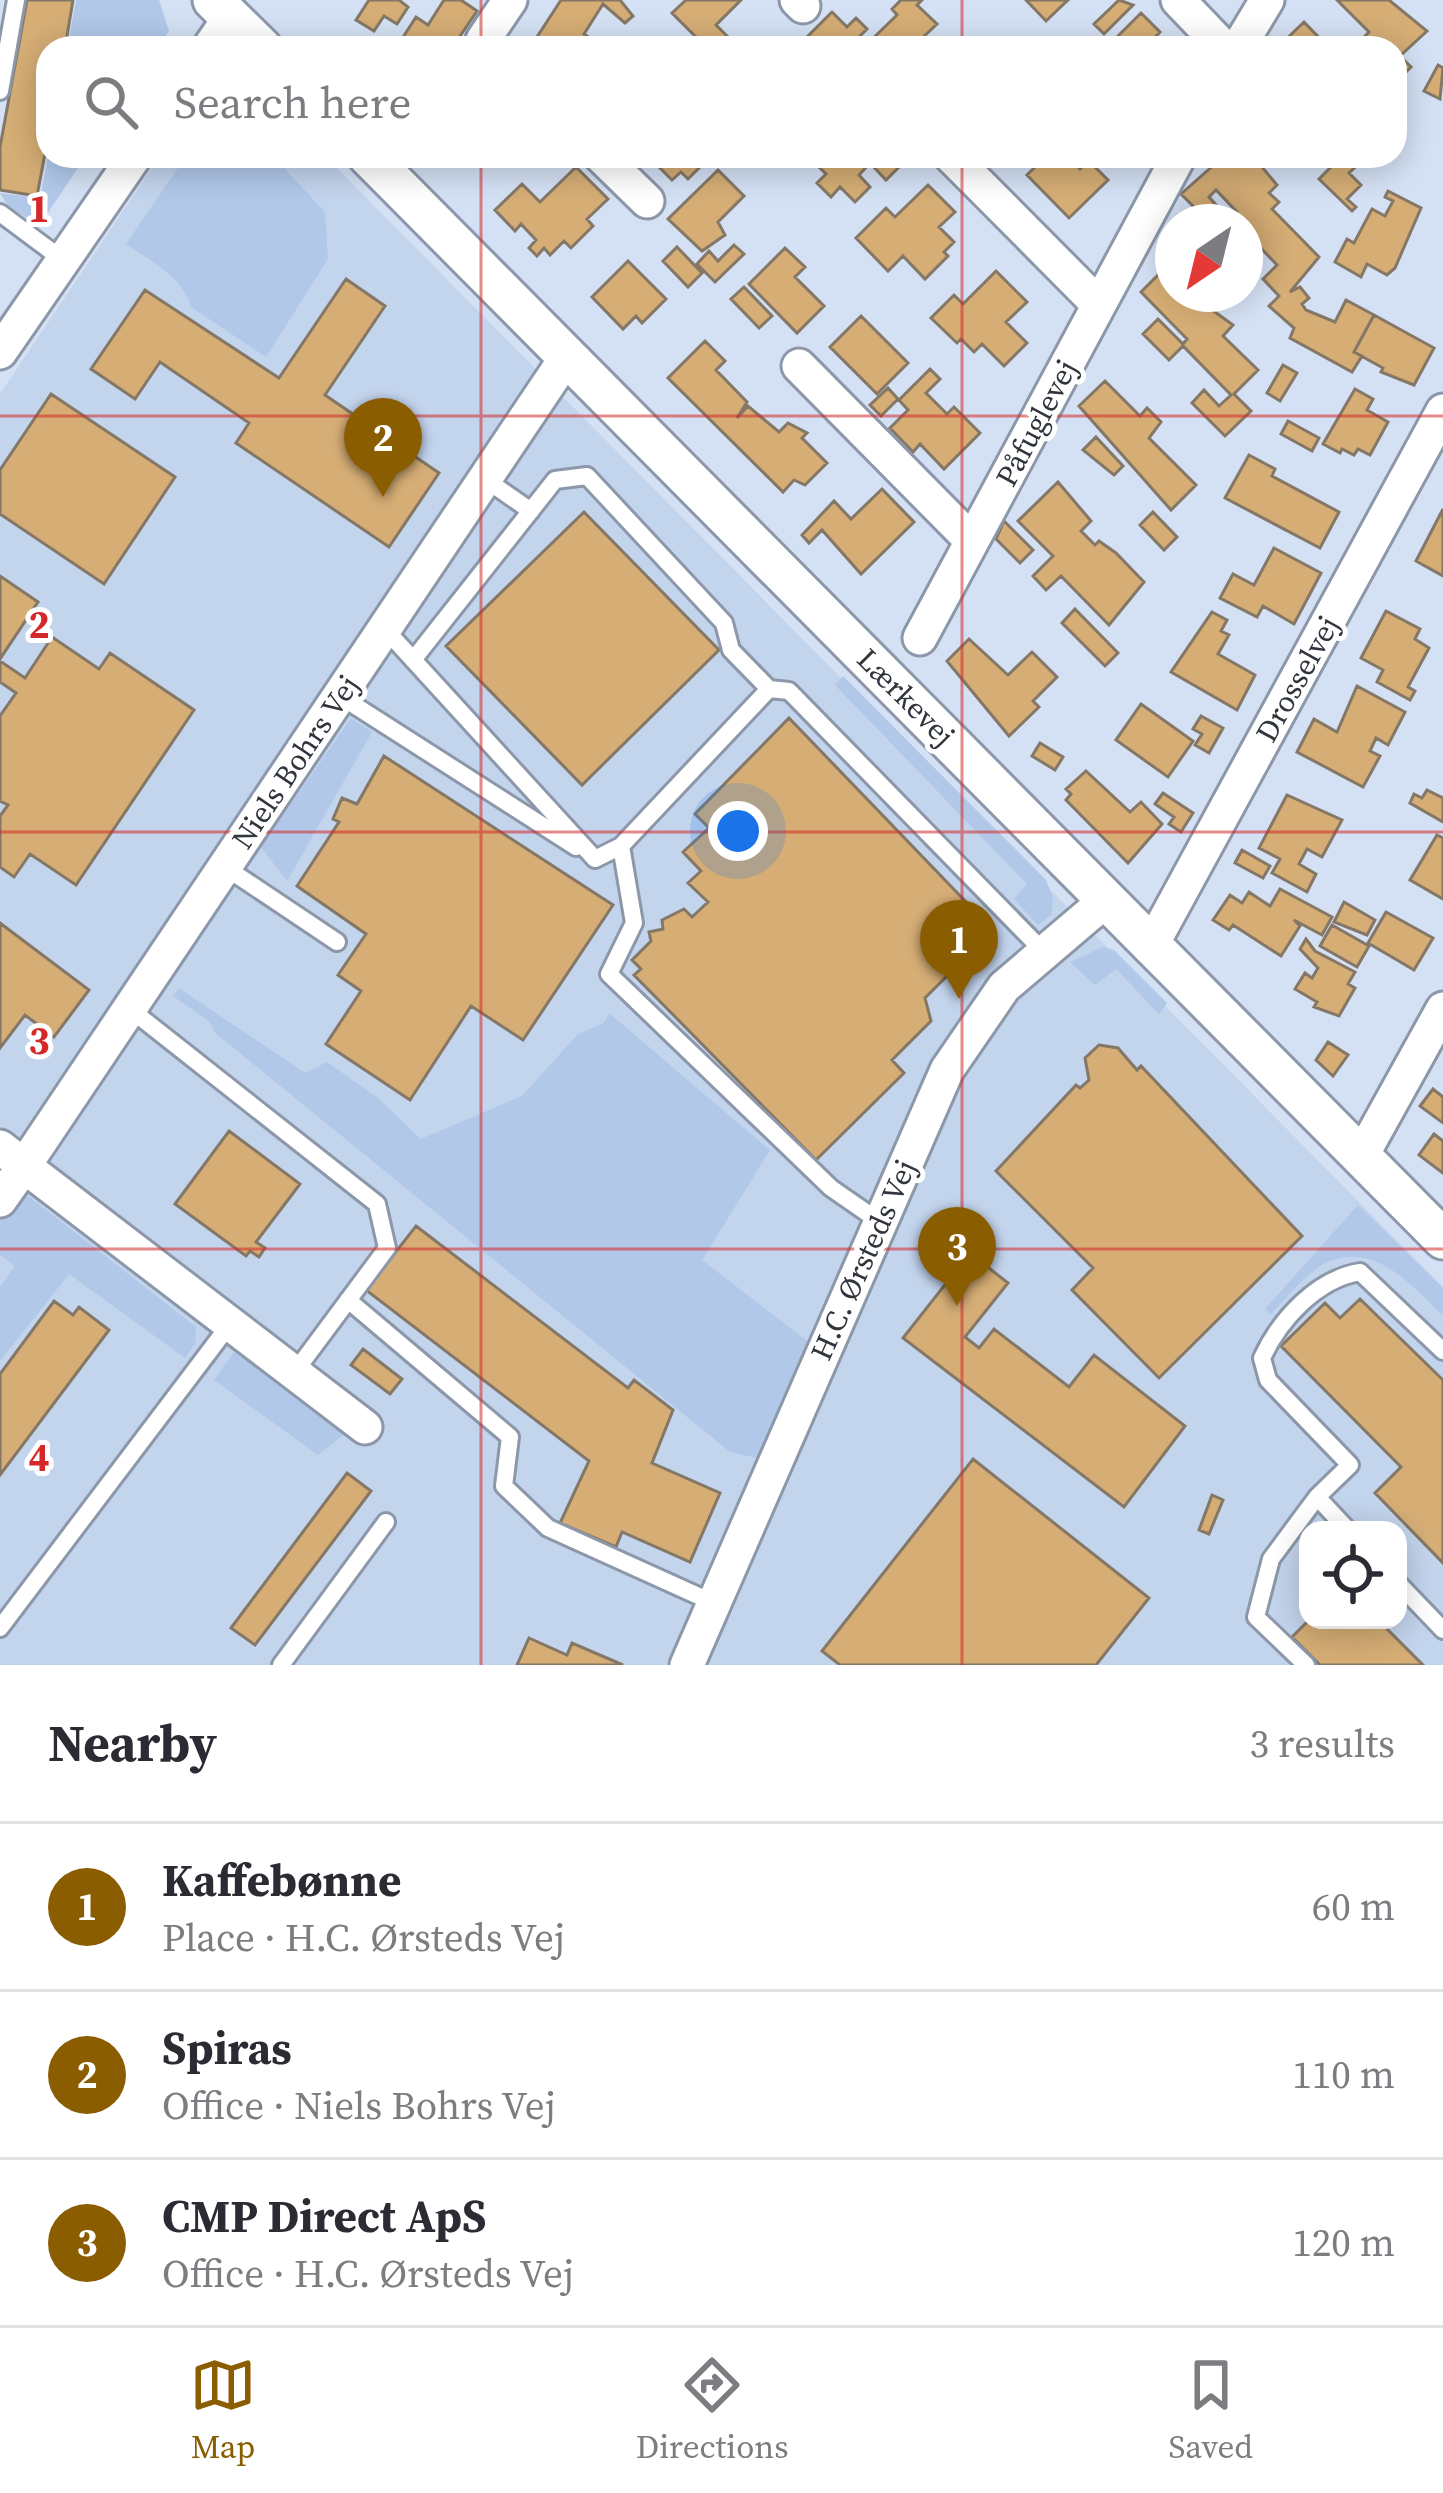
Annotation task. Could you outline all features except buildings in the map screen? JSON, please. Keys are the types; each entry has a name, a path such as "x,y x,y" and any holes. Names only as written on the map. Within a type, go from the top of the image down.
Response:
{"street":[{"path":"486,36 510,0"},
{"path":"1178,0 1213,36"},
{"path":"1245,36 1267,0"},
{"path":"0,352 127,168"},
{"name":"Lærkevej","path":"380,168 1443,1240"},
{"path":"613,168 646,201"},
{"path":"963,168 1100,304"},
{"name":"Påfuglevej","path":"920,638 1173,168"},
{"name":"Niels Bohrs Vej","path":"0,1201 12,1157 130,1009 566,358"},
{"path":"799,366 972,541"},
{"name":"Drosselvej","path":"1150,948 1443,411"},
{"name":"H.C. Ørsteds Vej","path":"687,1665 947,1070 1004,987 1105,901"},
{"path":"1361,1155 1443,1009"},
{"path":"12,1157 365,1427"}],"lane":[{"path":"0,91 16,0"},
{"path":"0,213 63,260"},
{"path":"413,660 555,480 587,476 724,623 731,650 769,689 789,691 1044,952"},
{"path":"485,479 531,511"},
{"path":"385,629 595,859"},
{"path":"595,859 621,846 769,689"},
{"path":"340,696 595,859"},
{"path":"621,846 634,923 609,974 831,1188 880,1222"},
{"path":"225,868 338,942"},
{"path":"130,1009 377,1204 387,1248 294,1373"},
{"path":"1306,1665 1256,1617 1271,1559 1317,1498 1350,1465 1268,1380 1262,1358 1273,1334 1335,1276 1360,1272 1443,1351"},
{"path":"348,1300 510,1437 504,1486 548,1528 714,1603"},
{"path":"0,1628 230,1324"},
{"path":"1317,1498 1339,1521"},
{"path":"281,1665 386,1522"},
{"path":"1407,1592 1443,1630"}],"shaded area":[{"path":"76,0 159,0 169,31 166,36 69,36"},
{"path":"46,168 78,168 39,226 8,206 0,193 40,198"},
{"path":"152,168 337,168 1443,1287 1443,1665 0,1665 0,394"},
{"path":"178,168 284,168 325,212 328,259 266,357 191,307 174,278 126,244"},
{"path":"843,676 1046,880 1053,898 1051,915 1038,925 1014,899 1027,884 835,685"},
{"path":"351,718 372,732 287,881 261,847"},
{"path":"1103,947 1114,950 1167,1003 1159,1014 1116,969 1095,985 1070,962"},
{"path":"179,988 305,1073 327,1062 378,1098 421,1139 522,1096 578,1034 604,1023 609,1013 770,1150 702,1260 811,1344 758,1458 730,1452 214,1032 210,1022 173,996"},
{"path":"17,1187 196,1327 195,1344 185,1358 69,1274 0,1361 0,1287 15,1266 0,1255 0,1213"},
{"path":"1358,1205 1443,1288 1443,1316 1392,1270 1377,1262 1345,1257 1320,1266 1271,1314 1265,1309"},
{"path":"234,1352 347,1432 318,1455 214,1380"}],"place":[{"name":"Spiras","path":"383,497"},
{"name":"Kaffebønne","path":"959,999"},
{"name":"CMP Direct ApS","path":"957,1306"}]}
